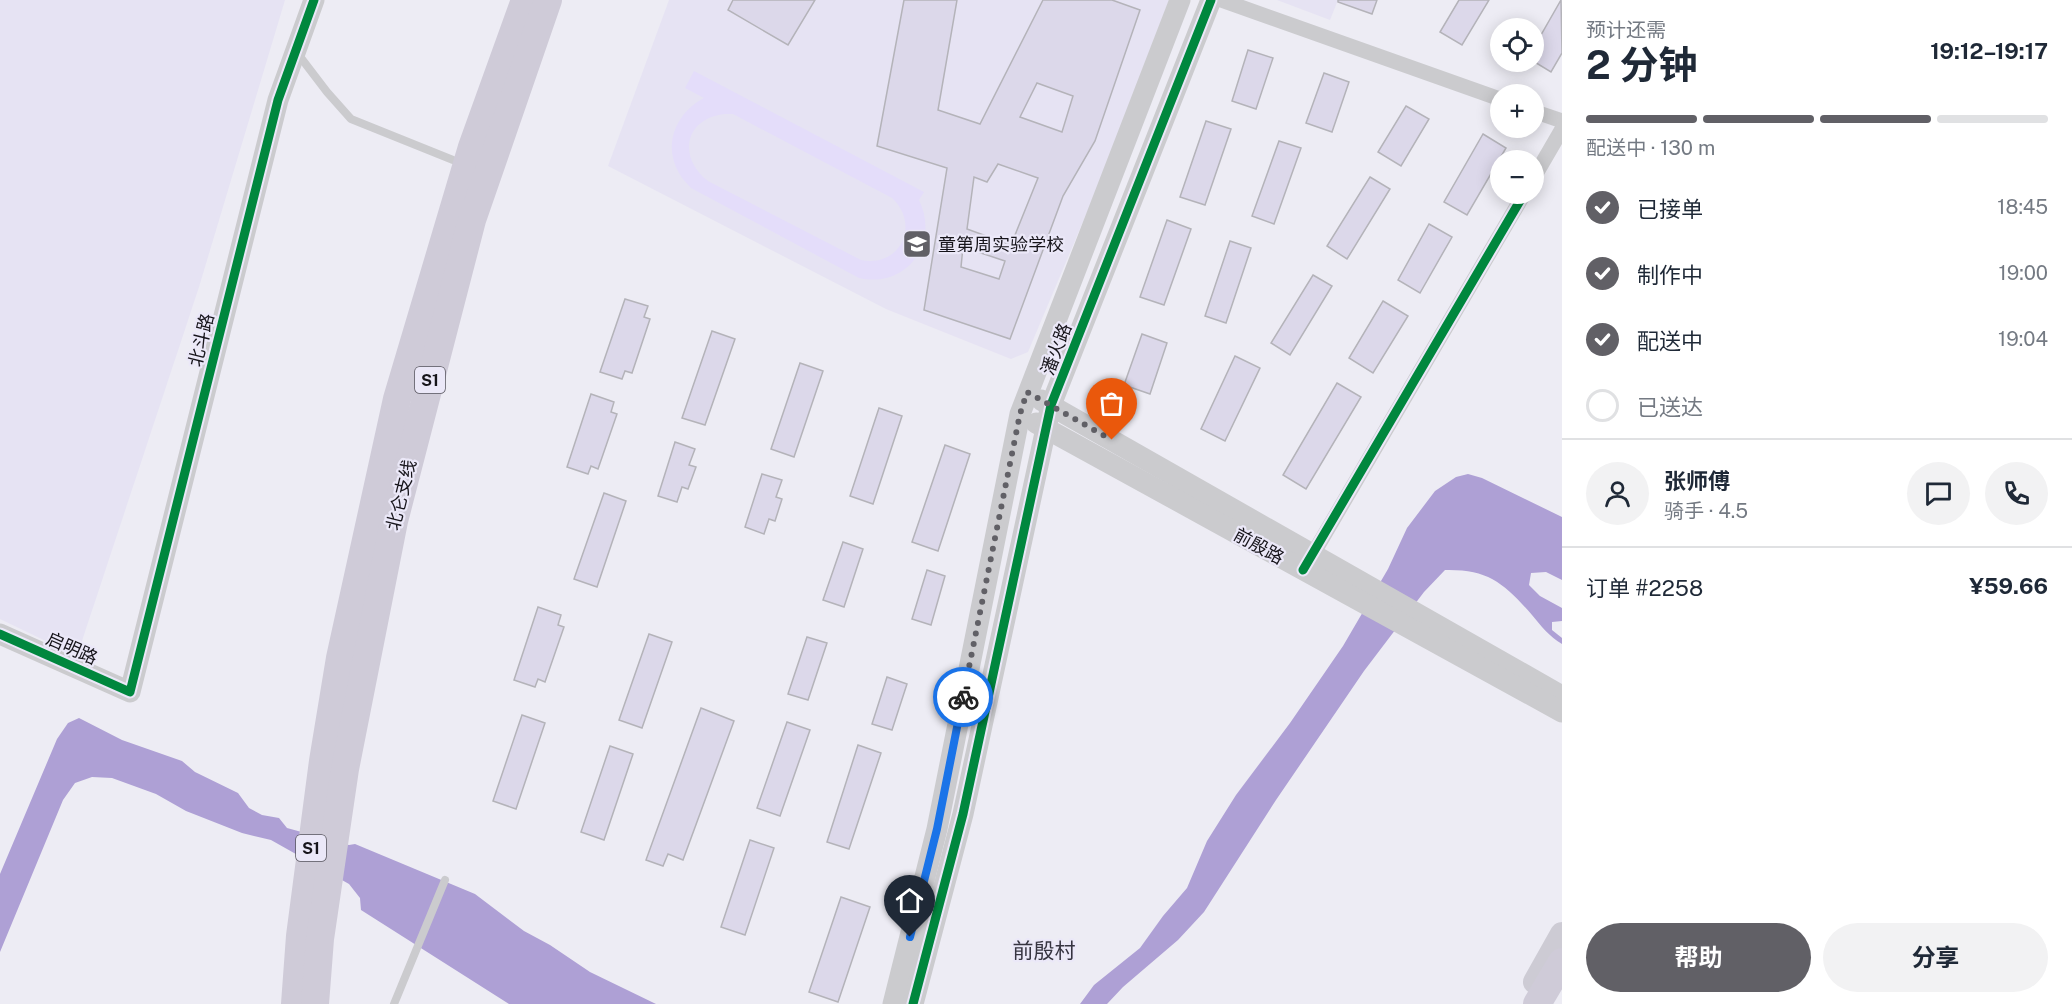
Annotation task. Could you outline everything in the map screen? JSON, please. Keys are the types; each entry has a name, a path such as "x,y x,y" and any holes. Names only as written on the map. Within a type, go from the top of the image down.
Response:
{"highway":[{"name":"北仑支线","path":"295,1004 310,937 334,765 340,658 397,399 472,147 525,0"},
{"name":"北仑支线","path":"334,765 472,220 548,0"},
{"name":"北仑支线","path":"310,937 315,1004"},
{"path":"1537,1004 1562,962"}],"main road":[{"path":"1523,1004 1562,934"}],"street":[{"name":"北斗路","path":"130,692 278,100 314,0"},
{"name":"潘火路","path":"893,1004 937,829 1020,414 1180,0"},
{"name":"潘火路","path":"913,1004 963,814 1051,405 1210,0"},
{"path":"1221,0 1490,95"},
{"path":"1544,115 1562,121"},
{"path":"1544,160 1562,129"},
{"path":"1308,562 1518,204"},
{"name":"前殷路","path":"1027,392 1562,712"},
{"name":"前殷路","path":"1020,414 1562,696"},
{"name":"启明路","path":"0,634 130,692"}],"lane":[{"path":"295,50 351,119 453,160"},
{"path":"394,1004 445,880"}],"shaded area":[{"path":"0,0 285,0 199,287 77,656 0,619"},
{"name":"童第周实验学校","path":"669,0 1169,0 1101,179 1028,352 1011,359 886,309 608,166"},
{"path":"1277,0 1338,0 1330,20"},
{"path":"694,71 924,192 919,200 924,216 925,231 922,246 915,259 905,269 892,276 876,280 859,278 691,188 680,175 674,162 672,140 686,112 704,98 685,88","holes":["733,114 892,198 901,209 905,220 905,232 896,251 875,261 861,260 708,181 692,161 689,150 690,140 701,123 712,117"]},
{"path":"1468,474 1482,478 1562,517 1562,580 1546,572 1531,573 1529,585 1540,596 1562,608 1562,621 1552,622 1552,630 1562,638 1562,644 1546,631 1504,586 1473,572 1445,570 1424,592 1364,671 1276,800 1204,912 1178,940 1123,987 1107,1004 1080,1004 1094,985 1140,948 1187,888 1207,841 1236,795 1290,723 1343,646 1388,569 1407,528 1435,491 1456,477"},
{"path":"79,718 122,740 182,761 195,772 238,793 249,808 262,815 279,818 287,828 349,845 355,844 475,894 524,931 550,945 590,972 656,1004 509,1004 361,910 360,898 349,884 271,840 242,833 186,811 156,794 112,778 92,777 75,783 63,800 0,952 0,874 57,739 68,723"}],"building":[{"path":"733,0 815,0 788,45 728,10"},
{"path":"904,0 957,0 938,110 980,124 1043,0 1112,0 1140,10 1095,141 1063,196 1010,339 924,310 947,168 877,146","holes":["1037,83 1073,96 1062,132 1020,117","998,164 1038,178 1011,245 967,229 974,177 987,182","963,247 1005,261 999,279 961,267"]},
{"path":"1338,0 1377,0 1372,14 1338,2"},
{"path":"1459,0 1489,0 1462,45 1440,32"},
{"path":"1561,0 1562,53 1551,72 1544,68 1544,30"},
{"path":"1248,50 1273,58 1256,109 1232,101"},
{"path":"1324,73 1349,82 1332,132 1306,123"},
{"path":"1406,106 1429,119 1401,166 1378,152"},
{"path":"1206,121 1231,129 1205,205 1180,197"},
{"path":"1483,134 1506,148 1505,150 1490,150 1490,175 1467,215 1444,202"},
{"path":"1279,141 1301,148 1274,224 1252,216"},
{"path":"1370,177 1390,189 1347,259 1327,246"},
{"path":"1167,220 1191,229 1164,305 1140,297"},
{"path":"1429,224 1452,237 1420,293 1398,280"},
{"path":"1230,241 1251,248 1226,323 1205,316"},
{"path":"1313,275 1332,286 1290,355 1271,343"},
{"path":"625,299 648,306 644,317 650,319 632,373 625,371 622,379 600,372"},
{"path":"1383,301 1408,316 1373,373 1349,358"},
{"path":"712,331 735,339 705,425 682,418"},
{"path":"1142,334 1167,343 1150,394 1124,385"},
{"path":"1235,356 1260,368 1225,441 1201,429"},
{"path":"800,363 823,371 794,457 771,449"},
{"path":"1337,383 1361,397 1306,489 1283,475"},
{"path":"591,394 614,402 611,412 617,414 598,469 591,466 588,474 567,467"},
{"path":"879,408 902,416 873,504 850,496"},
{"path":"675,442 695,449 689,465 696,467 688,489 682,487 677,502 658,496"},
{"path":"945,445 970,454 938,551 912,542"},
{"path":"762,474 782,480 776,497 782,499 775,521 769,519 764,534 745,527"},
{"path":"604,493 626,501 597,587 574,579"},
{"path":"843,542 863,549 844,607 823,600"},
{"path":"927,570 945,576 931,625 912,619"},
{"path":"538,607 561,615 558,625 564,627 545,682 538,679 535,687 514,680"},
{"path":"649,634 672,642 642,728 619,720"},
{"path":"807,637 827,643 808,700 788,694"},
{"path":"887,677 907,684 892,730 872,724"},
{"path":"701,708 734,721 683,860 668,854 663,866 646,860"},
{"path":"522,715 545,723 516,809 493,801"},
{"path":"787,722 810,730 780,816 757,808"},
{"path":"858,745 881,753 849,849 827,842"},
{"path":"610,746 633,754 604,840 581,832"},
{"path":"750,840 774,848 745,935 721,927"},
{"path":"841,897 870,907 838,1002 809,992"}],"cycle path":[{"path":"0,634 130,692 278,100 314,0"},
{"path":"913,1004 963,814 1051,405 1211,0"},
{"path":"1303,570 1518,204"}],"way so far":[{"path":"963,697 1020,414 1027,392 1112,440"}],"place":[{"name":"童第周实验学校","path":"917,244"}],"district":[{"name":"前殷村","path":"1044,950"}],"route":[{"path":"910,937 937,829 963,697"}]}
